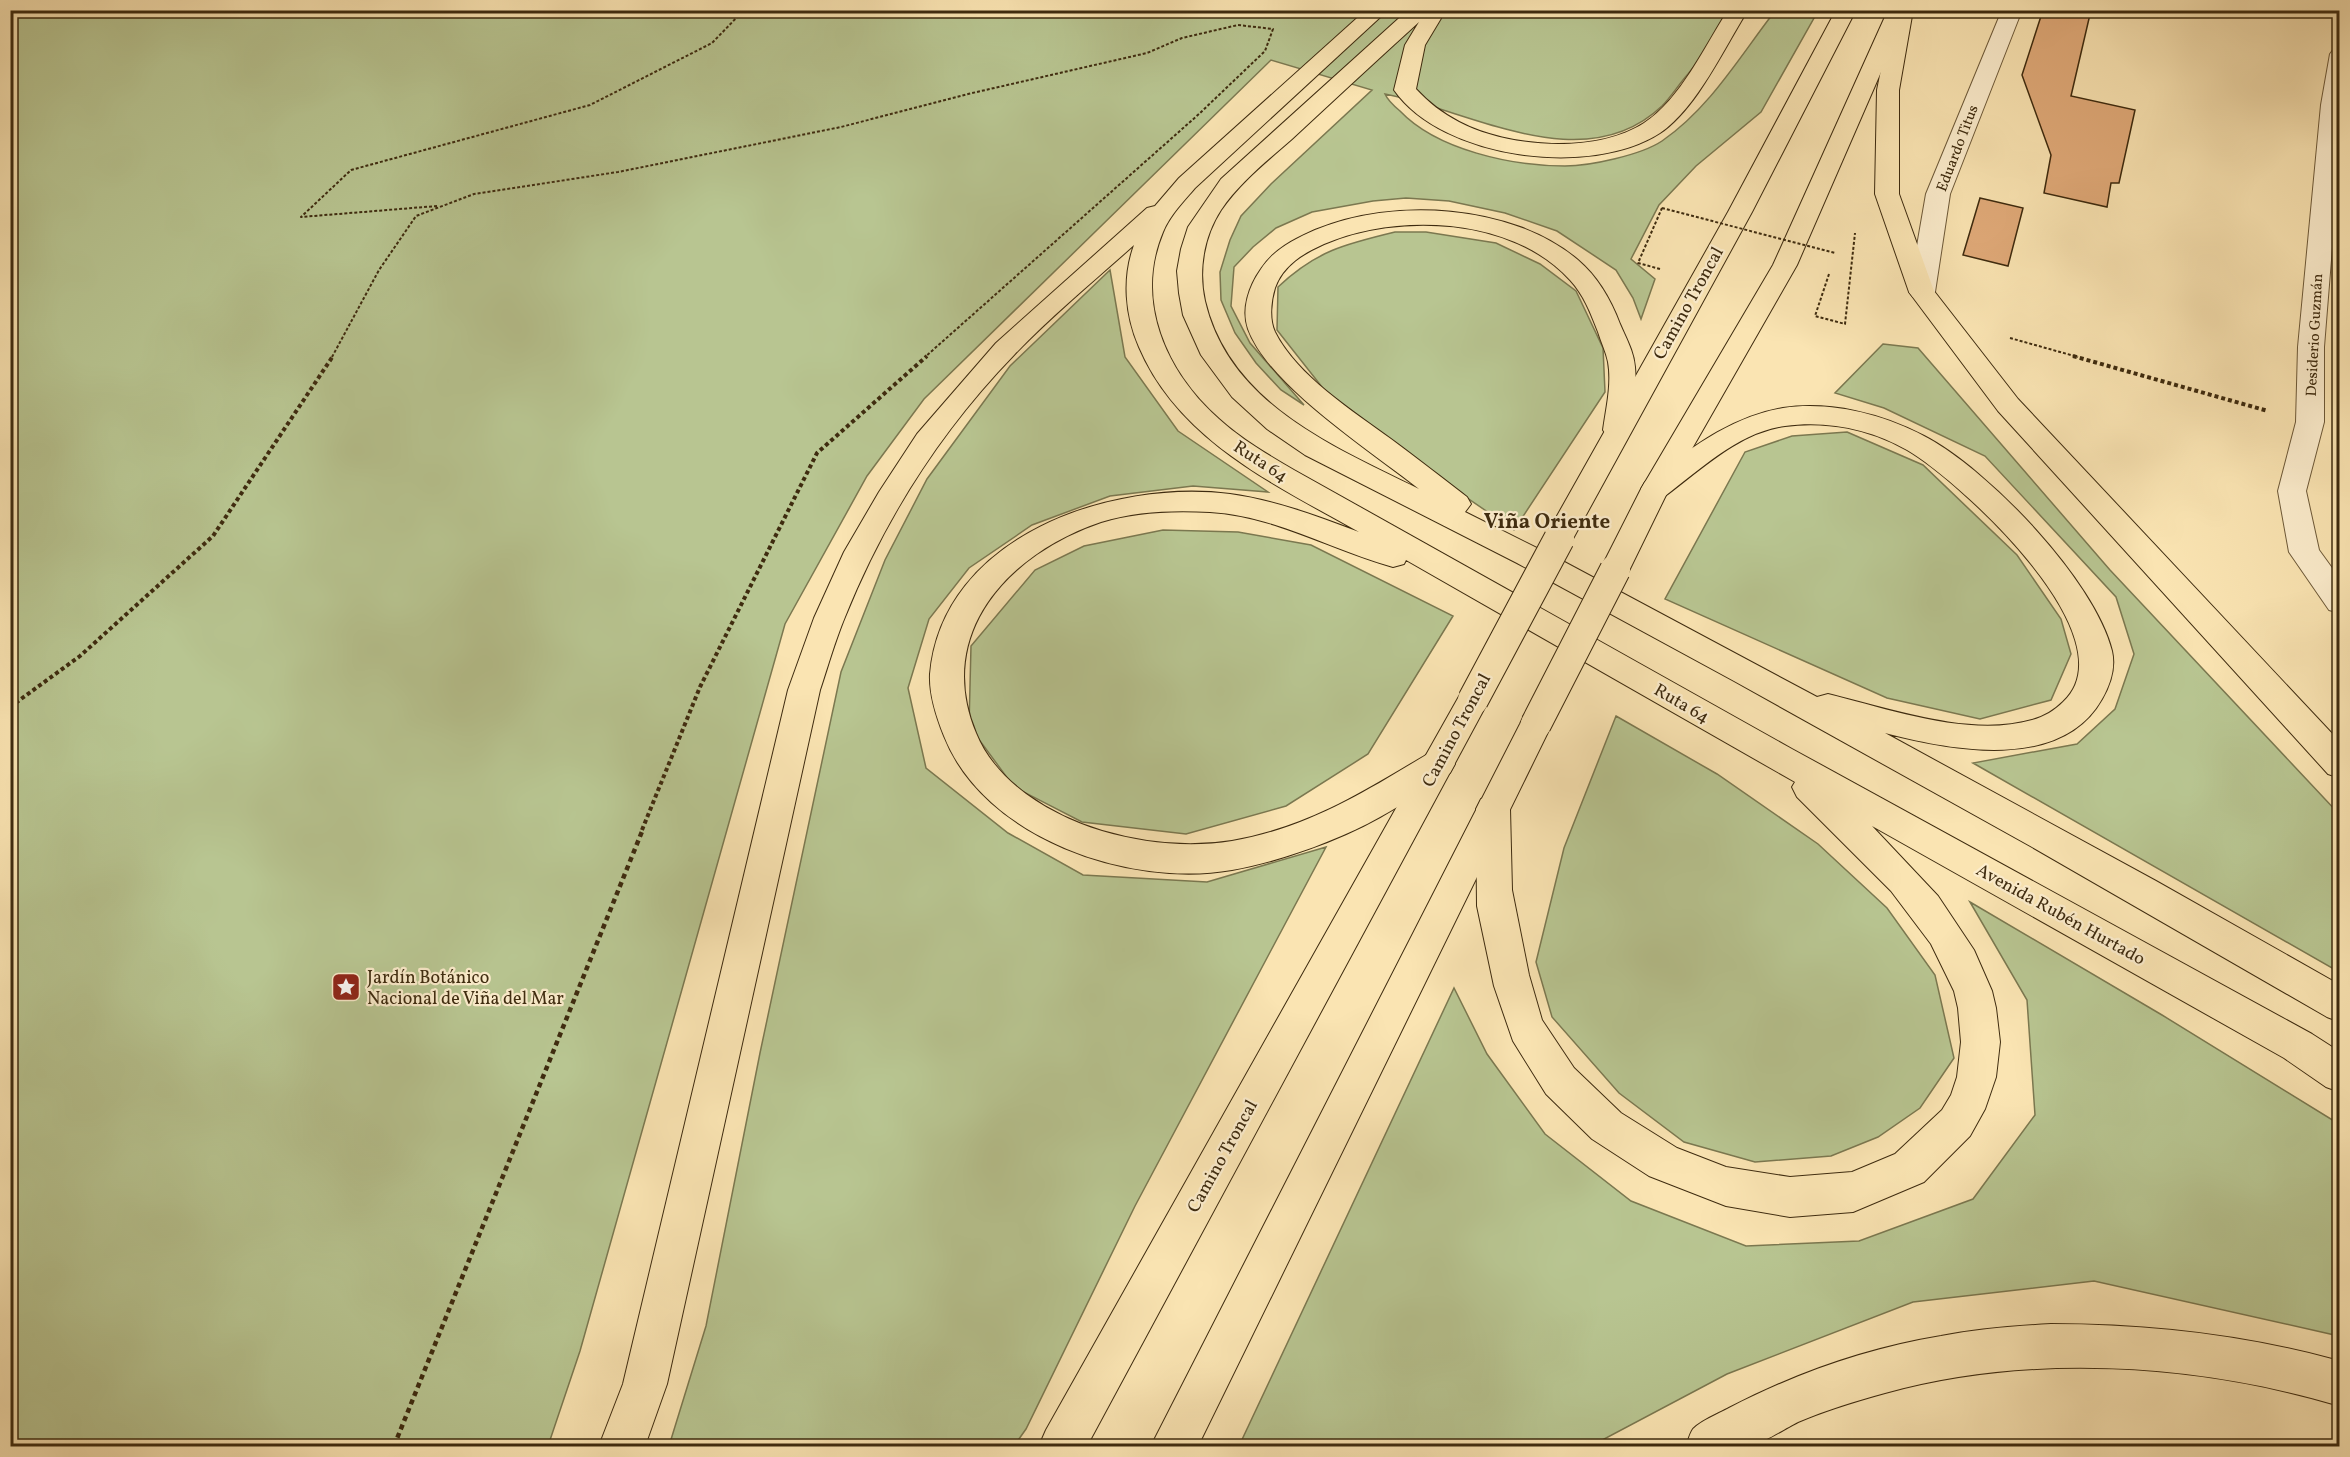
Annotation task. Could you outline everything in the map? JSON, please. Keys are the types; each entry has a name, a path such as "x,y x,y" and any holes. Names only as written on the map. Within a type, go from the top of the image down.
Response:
{"main road":[{"name":"Ruta 64","path":"1378,10 1187,183 1167,205 1152,229 1142,254 1137,281 1138,309 1146,338 1161,367 1181,396 1209,425 1243,452 1780,759"},
{"path":"1420,10 1229,184 1212,206 1199,229 1191,254 1189,280 1193,308 1203,336 1219,363 1241,390 1268,417 1341,464 1511,546 2213,931 2340,1005"},
{"path":"1436,10 1415,45 1405,90 1413,102 1443,124 1478,138 1511,146 1564,150 1613,144 1650,129 1663,119 1694,82 1738,10"},
{"name":"Camino Troncal","path":"1062,1446 1473,700 1617,430 1740,212 1846,10"},
{"path":"1174,1446 1655,489 1785,265 1898,10"},
{"path":"1903,10 1888,90 1887,194 1922,292 2008,405 2340,765"},
{"path":"622,1446 645,1384 804,690 833,609 859,552 893,492 927,440 965,393 1005,349 1187,183"},
{"path":"1511,546 1317,398 1288,367 1263,334 1258,314 1260,296 1266,278 1279,261 1297,247 1344,226 1401,218 1459,221 1515,235 1540,246 1579,275 1593,291 1602,309 1622,365 1617,430"},
{"path":"1655,489 1728,437 1763,421 1784,417 1832,417 1890,431 1940,458 1978,490 2021,532 2064,587 2088,628 2096,652 2096,675 2089,696 2073,714 2055,725 2014,736 1976,737 1946,733 1786,695"},
{"path":"1438,764 1346,819 1249,852 1178,857 1155,856 1108,848 1065,834 1027,813 996,789 971,760 955,730 946,697 945,665 953,634 967,605 987,579 1013,555 1043,536 1077,520 1113,509 1151,503 1190,501 1229,504 1267,511 1490,593"},
{"path":"1493,809 1495,902 1513,989 1528,1030 1552,1071 1584,1108 1626,1142 1672,1168 1713,1183 1776,1196 1827,1196 1874,1186 1913,1167 1943,1140 1966,1109 1978,1072 1981,1034 1974,994 1959,955 1908,885 1780,759"},
{"name":"Avenida Rubén Hurtado","path":"1780,759 2288,1040 2340,1074"},
{"path":"1709,1446 1793,1400 1873,1372 1956,1353 2042,1345 2132,1346 2226,1357 2340,1384"}],"street":[{"name":"Eduardo Titus","path":"1922,292 1938,194 2012,10"},
{"name":"Desiderio Guzmán","path":"2340,54 2332,105 2311,347 2310,422 2292,490 2304,552 2340,602"}],"path":[{"path":"444,206 301,217 351,170 590,105 712,43 744,10"},
{"path":"10,707 80,656 213,536 334,355 379,270 416,216 474,194 618,172 841,127 968,94 1147,53 1182,38 1238,25 1273,29 1265,51 1199,114 817,453 700,687 394,1446"},
{"path":"1665,260 1660,270 1638,263 1662,208 1835,253"},
{"path":"1686,222 1691,212"},
{"path":"1832,264 1815,316 1845,324 1856,226"},
{"path":"1940,316 2310,422"}],"green space":[{"name":"Jardín Botánico Nacional de Viña del Mar","path":"10,11 1740,11 1662,106 1631,127 1598,138 1563,139 1527,134 1385,94 1391,103 1416,125 1454,146 1499,159 1565,166 1615,159 1642,151 1662,141 1679,128 1710,97 1775,11 1818,11 1761,112 1696,166 1659,205 1631,259 1655,279 1641,319 1633,298 1616,270 1557,231 1505,213 1449,201 1406,198 1373,201 1312,212 1276,228 1234,267 1231,306 1250,343 1304,405 1281,390 1256,363 1235,333 1221,300 1220,272 1230,240 1241,216 1271,184 1372,90 1271,60 924,399 867,476 785,624 580,1351 548,1446 11,1446"},
{"path":"1395,232 1426,232 1496,243 1540,264 1576,291 1603,348 1605,392 1514,530 1403,454 1333,401 1277,330 1278,287 1292,275 1319,257 1346,245"},
{"path":"1110,270 1125,357 1178,431 1268,492 1193,486 1110,496 1032,525 969,568 929,619 908,688 926,768 1008,833 1083,875 1207,882 1326,847 1135,1206 1026,1429 1014,1446 669,1446 706,1326 760,1053 841,672 885,560 927,479 1010,366"},
{"path":"1883,344 1918,348 2110,570 2339,814 2339,972 1973,763 2077,744 2115,709 2134,654 2116,597 1985,456 1884,408 1835,393"},
{"path":"1847,432 1923,465 2017,555 2061,619 2071,654 2051,700 1980,719 1887,698 1665,599 1745,452 1792,436"},
{"path":"1163,530 1238,532 1311,545 1453,616 1368,754 1286,806 1186,834 1082,822 1014,787 969,726 971,646 1035,570 1084,546"},
{"path":"1616,716 1717,774 1818,844 1887,908 1935,975 1954,1058 1920,1108 1878,1137 1831,1156 1755,1162 1684,1142 1619,1093 1552,1017 1536,962 1564,848"},
{"path":"1970,902 2162,1015 2339,1124 2339,1336 2094,1281 1913,1302 1727,1374 1591,1446 1239,1446 1454,988 1487,1054 1545,1134 1631,1201 1746,1246 1859,1241 1973,1199 2035,1115 2027,1000"}],"building":[{"path":"2043,10 2091,10 2071,96 2135,110 2119,183 2111,183 2107,207 2044,193 2051,155 2022,75"},
{"path":"1980,198 2023,208 2008,266 1963,255"}],"place":[{"name":"Jardín Botánico Nacional de Viña del Mar","path":"346,987"}],"district":[{"name":"Viña Oriente","path":"1547,521"}]}
